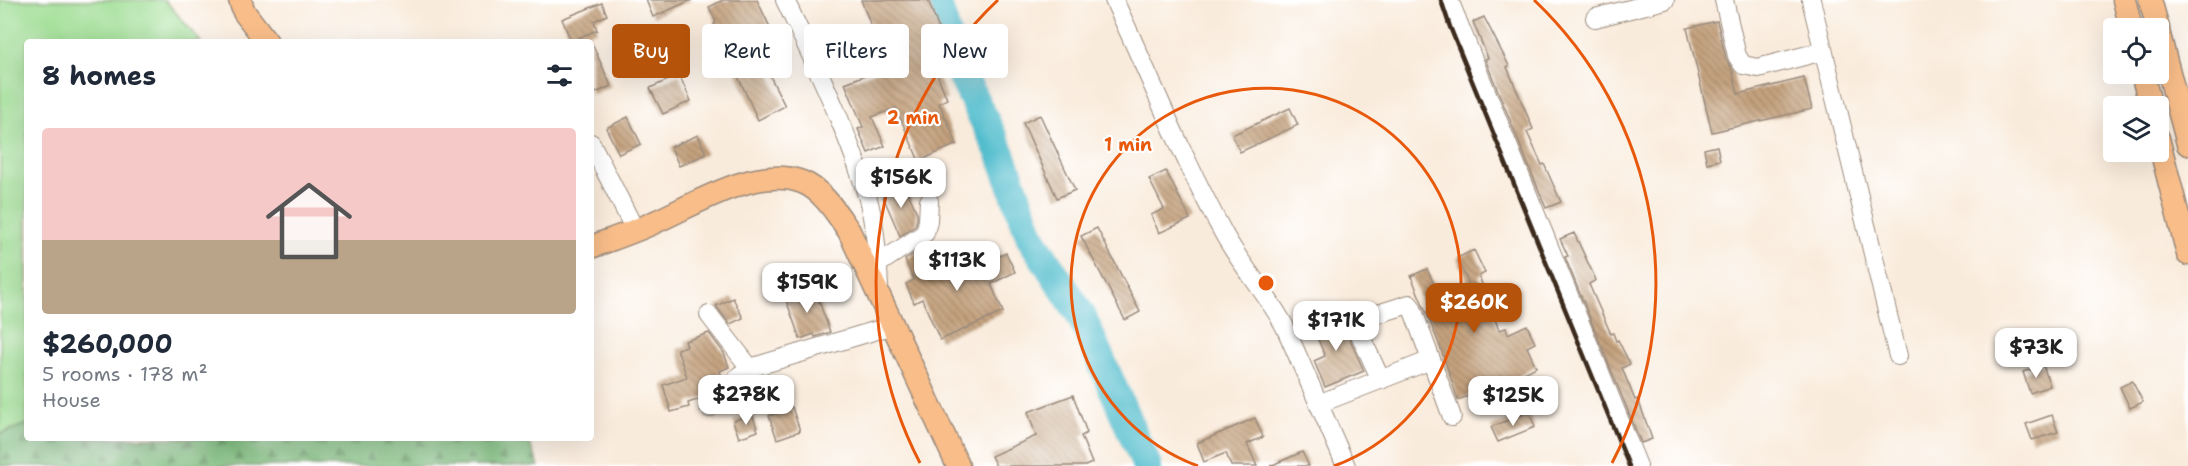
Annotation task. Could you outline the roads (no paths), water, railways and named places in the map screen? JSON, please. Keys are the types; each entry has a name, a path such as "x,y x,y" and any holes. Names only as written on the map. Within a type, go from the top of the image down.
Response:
{"main road":[{"path":"223,0 242,6 265,39"},
{"path":"2124,0 2128,18"},
{"path":"2150,0 2155,18"},
{"path":"2169,72 2188,144"},
{"path":"2164,162 2188,252"},
{"path":"594,247 739,183 757,179 802,182 818,192 849,231 958,466"}],"street":[{"path":"785,0 856,163 868,200 876,240 880,294"},
{"path":"1114,0 1202,192 1248,273 1282,321 1346,466"},
{"path":"1449,0 1638,466"},
{"path":"1595,18 1665,0"},
{"path":"1724,0 1737,56 1743,64 1758,68 1823,51"},
{"path":"1811,0 1898,356"},
{"path":"594,149 635,230"},
{"path":"878,264 925,232 929,201"},
{"path":"1381,380 1361,337 1359,323 1365,318 1409,304 1452,417"},
{"path":"709,315 750,368"},
{"path":"710,408 740,375 750,368 894,325"},
{"path":"1318,404 1431,360"}],"waterway":[{"path":"936,0 953,57 1001,154 1031,238 1081,315 1147,466"}],"railway":[{"path":"1441,0 1629,466"}]}
